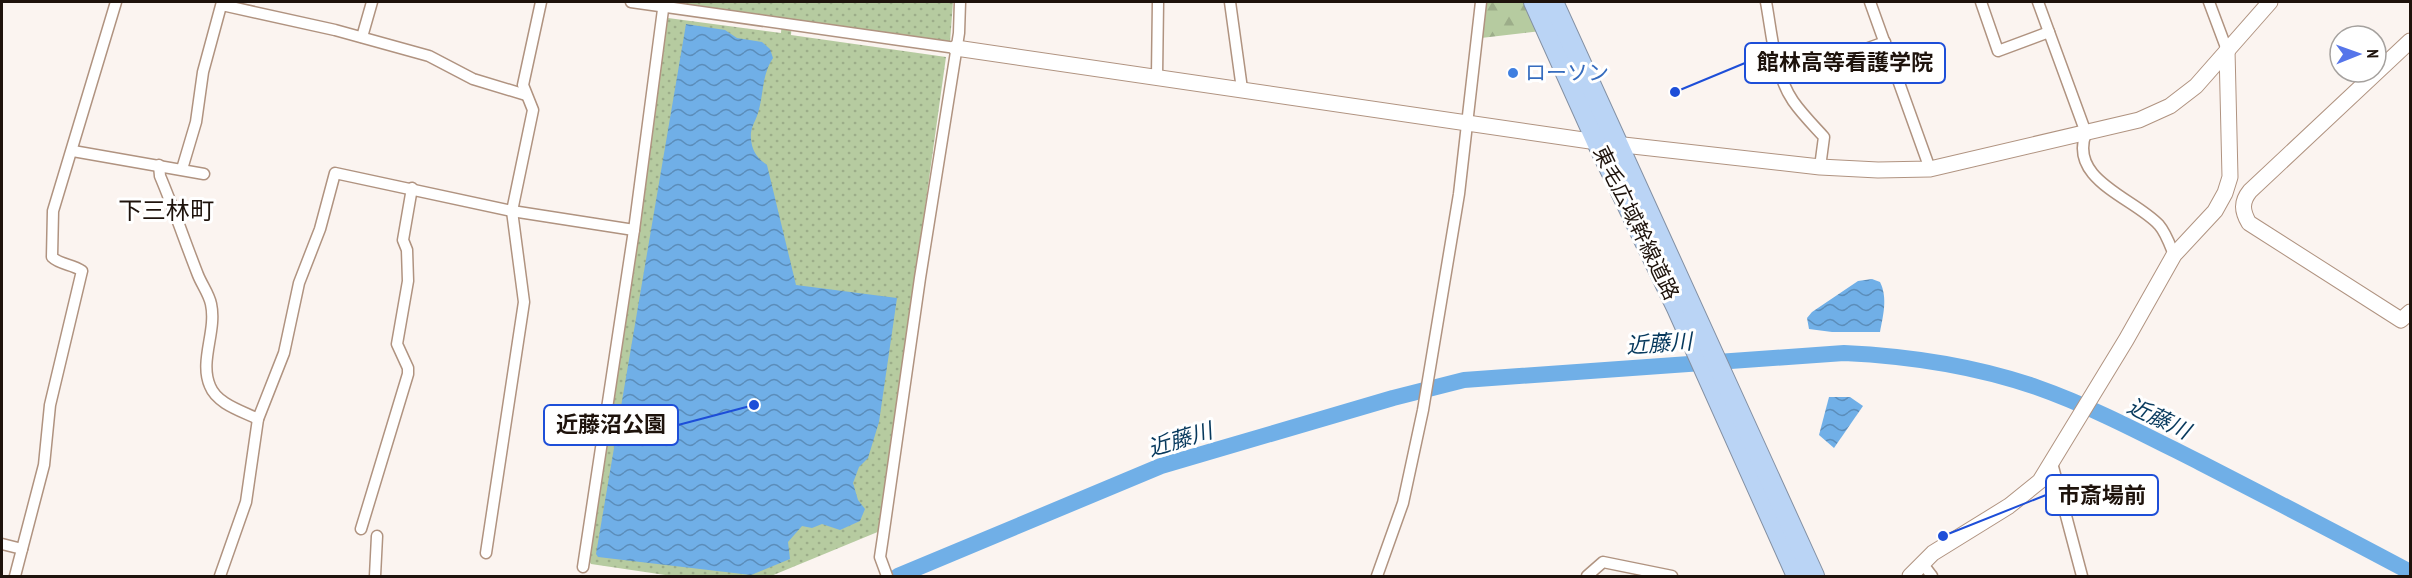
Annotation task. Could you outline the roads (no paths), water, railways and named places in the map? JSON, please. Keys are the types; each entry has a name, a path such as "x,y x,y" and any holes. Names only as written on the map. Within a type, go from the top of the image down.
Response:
{"highway":[{"name":"東毛広域幹線道路","path":"1534,2 1597,142 1701,345 1814,576"},
{"name":"東毛広域幹線道路","path":"1553,2 1618,143 1701,345"},
{"name":"東毛広域幹線道路","path":"1716,377 1797,576"}],"street":[{"path":"15,576 44,465 50,405 82,271 79,268 57,262 52,254 53,211 73,151 116,2"},
{"path":"362,37 372,2"},
{"path":"486,553 524,302 512,211 532,110 523,85 541,2"},
{"path":"632,2 664,4 1597,142 1820,167 1878,170 1930,169 2139,120 2170,106 2196,86 2270,2"},
{"path":"887,576 881,561 920,278 959,33 960,2"},
{"path":"1157,76 1158,2"},
{"path":"1230,2 1242,89"},
{"path":"1377,576 1403,503 1424,406 1459,194 1481,2"},
{"path":"1766,2 1782,79 1793,101 1824,137 1820,167"},
{"path":"1870,2 1930,169"},
{"path":"1981,2 1998,51 2049,32"},
{"path":"2038,2 2086,133 2082,151 2084,162 2107,187 2161,227 2174,255"},
{"path":"1910,576 1934,553 2027,493 2040,481 2174,255 2215,211 2225,193 2230,177 2227,50 2209,2"},
{"path":"182,169 196,122 203,72 222,3 429,56 473,79 526,94"},
{"path":"583,567 634,230 664,4"},
{"path":"2410,41 2250,191 2244,197 2242,206 2249,223 2401,320 2410,312"},
{"path":"1782,79 1885,42"},
{"path":"73,151 204,174"},
{"path":"159,165 160,176 199,277 212,303 213,331 206,375 213,394 223,402 258,419"},
{"path":"220,576 246,502 258,419 284,353 299,283 320,229 335,173 512,211 634,230"},
{"path":"361,529 408,374 408,368 397,344 408,281 407,250 403,240 412,188"},
{"path":"2052,463 2082,576"},
{"path":"375,576 377,536"},
{"path":"2,544 22,549"},
{"path":"1587,576 1599,564 1605,562 1672,576"},
{"path":"1922,563 1932,576"}],"water":[{"path":"686,24 725,30 737,38 762,42 770,49 773,58 766,72 751,139 756,154 767,165 796,285 897,298 879,422 868,458 859,467 853,483 858,500 865,509 860,521 840,530 822,524 812,528 802,526 788,542 790,559 751,575 598,557 596,554"},
{"path":"1872,279 1880,282 1884,294 1880,332 1832,332 1809,329 1807,318 1812,312 1858,281"},
{"path":"1829,397 1850,397 1863,406 1834,448 1819,435"}],"waterway":[{"name":"近藤川","path":"898,576 1161,466 1393,398 1464,380 1844,353 1917,360 1965,368 2013,380 2057,395 2160,443 2410,572"}],"place":[{"name":"ローソン","path":"1513,73"},
{"name":"館林高等看護学院","path":"1675,92"},
{"name":"近藤沼公園","path":"754,405"},
{"name":"市斎場前","path":"1943,536"}],"district":[{"name":"下三林町","path":"166,211"}]}
